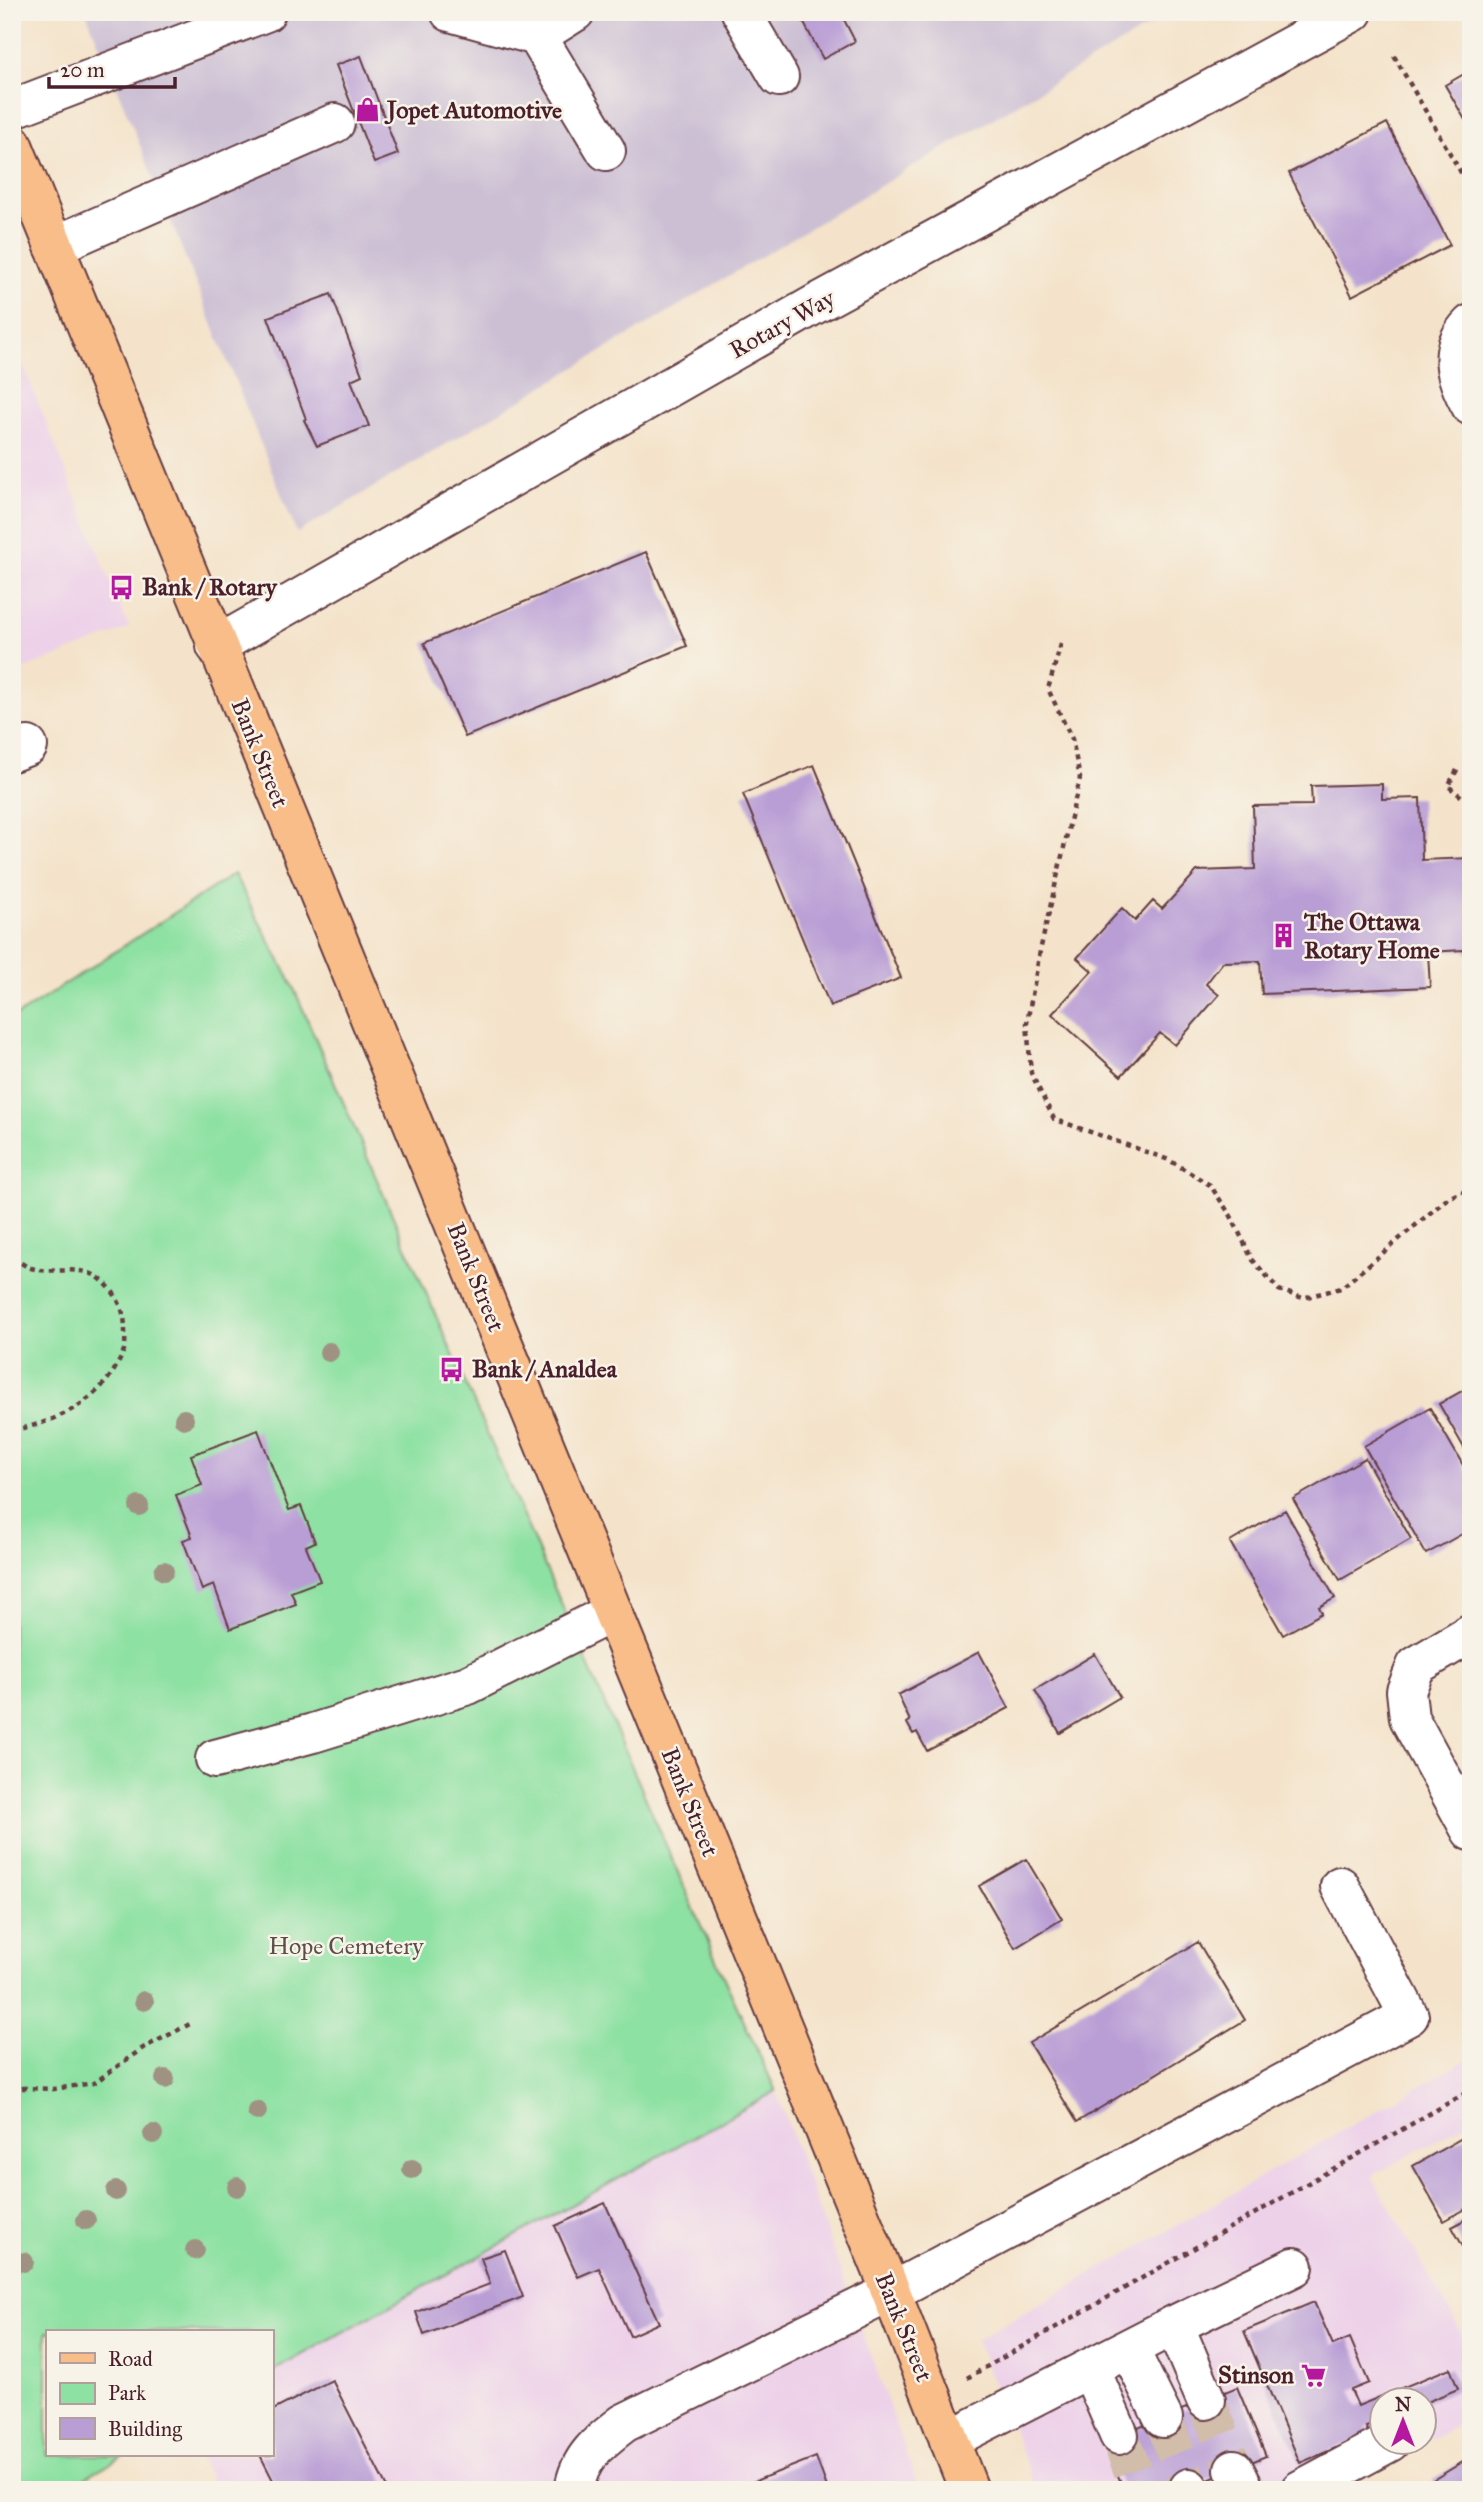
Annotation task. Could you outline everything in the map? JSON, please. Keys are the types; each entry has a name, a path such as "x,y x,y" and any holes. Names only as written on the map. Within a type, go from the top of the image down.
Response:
{"main road":[{"name":"Bank Street","path":"12,143 891,2292 969,2490"}],"street":[{"path":"12,109 266,12"},
{"path":"450,12 537,36 606,151"},
{"path":"537,36 575,12"},
{"path":"741,12 779,77"},
{"name":"Rotary Way","path":"216,646 814,305 1353,12"},
{"path":"54,247 335,123"},
{"path":"1471,324 1460,337 1455,359 1460,384 1471,406"},
{"path":"215,1759 313,1733 468,1685 613,1612"},
{"path":"1471,1633 1416,1666 1406,1691 1409,1718 1471,1831"},
{"path":"574,2490 576,2473 595,2445 624,2423 891,2292 1409,2016 1340,1885"},
{"path":"949,2440 1294,2267"},
{"path":"1174,2325 1206,2400"},
{"path":"1129,2349 1163,2418"},
{"path":"1090,2368 1119,2435"},
{"path":"1300,2490 1368,2454"}],"path":[{"path":"1394,56 1471,190"},
{"path":"1061,644 1048,689 1072,738 1080,778 1040,951 1027,1023 1031,1073 1054,1119 1169,1160 1210,1185 1231,1216 1252,1259 1279,1290 1303,1298 1341,1288 1448,1198 1471,1188"},
{"path":"1457,770 1448,786 1471,804"},
{"path":"12,1259 32,1268 76,1270 98,1277 117,1297 125,1320 125,1348 104,1384 80,1405 50,1422 12,1430"},
{"path":"12,2090 54,2089 94,2083 143,2048 190,2024"},
{"path":"932,2398 1471,2090"}],"shaded area":[{"path":"86,12 1172,12 297,533"},
{"path":"12,338 129,628 12,674"},
{"path":"1471,2057 1471,2121 1372,2176 1471,2349 1471,2418 1438,2436 1438,2386 1368,2386 1368,2456 1400,2456 1337,2490 1037,2490 976,2340"},
{"path":"776,2091 919,2490 216,2490 199,2456 273,2456 273,2372"}],"green space":[{"name":"Hope Cemetery","path":"234,874 291,982 722,1974 776,2091 273,2371 273,2330 46,2330 46,2456 122,2456 63,2490 12,2490 12,1019"}],"building":[{"path":"798,12 840,12 855,41 823,59"},
{"name":"Jopet Automotive","path":"361,56 398,154 374,163 336,65"},
{"path":"1471,70 1471,130 1445,85"},
{"path":"1387,123 1450,245 1352,296 1289,173"},
{"path":"331,294 362,375 351,380 369,426 317,446 304,420 306,419 268,317"},
{"path":"646,552 687,646 465,737 424,643"},
{"path":"814,765 901,978 830,1006 743,794"},
{"name":"The Ottawa Rotary Home","path":"1382,784 1382,799 1420,798 1422,860 1471,858 1471,957 1464,950 1428,952 1430,987 1262,994 1260,961 1223,962 1206,984 1219,995 1175,1045 1160,1033 1121,1076 1052,1014 1092,971 1077,958 1122,908 1135,921 1153,901 1162,909 1197,871 1255,869 1253,806 1312,805 1311,786"},
{"path":"1471,1386 1471,1460 1439,1404"},
{"path":"1430,1408 1471,1479 1471,1529 1426,1554 1364,1446"},
{"path":"258,1430 289,1510 301,1506 315,1542 306,1546 320,1581 291,1592 296,1604 230,1629 214,1585 202,1590 183,1540 192,1537 176,1495 202,1485 191,1455"},
{"path":"1365,1458 1411,1539 1340,1580 1293,1499"},
{"path":"1285,1510 1335,1598 1319,1607 1322,1613 1283,1635 1230,1542"},
{"path":"979,1652 1009,1708 927,1751 917,1732 913,1734 907,1723 910,1721 898,1695"},
{"path":"1095,1654 1120,1697 1060,1733 1035,1690"},
{"path":"1026,1859 1062,1919 1015,1948 979,1886"},
{"path":"1198,1942 1245,2020 1077,2122 1029,2043"},
{"path":"1471,2133 1471,2206 1444,2221 1413,2166"},
{"path":"605,2203 659,2323 630,2336 599,2268 578,2277 555,2226"},
{"path":"1471,2217 1471,2261 1452,2227"},
{"path":"505,2250 523,2297 424,2335 416,2312 490,2284 481,2258"},
{"name":"Stinson","path":"1314,2302 1333,2345 1350,2338 1369,2383 1351,2390 1358,2406 1368,2402 1368,2434 1300,2463 1244,2331"},
{"name":"Stinson","path":"1450,2368 1458,2389 1438,2397 1438,2386 1406,2386"},
{"path":"332,2380 388,2490 278,2490 261,2456 273,2456 273,2410"},
{"name":"Stinson","path":"1237,2387 1266,2456 1184,2490 1124,2490 1104,2442"},
{"path":"816,2457 828,2490 732,2490"},
{"path":"1471,2457 1471,2490 1439,2490 1433,2480"}],"tunnel":[{"path":"1206,2400 1234,2469"},
{"path":"1163,2418 1189,2488"},
{"path":"1119,2435 1140,2490"}],"place":[{"name":"Jopet Automotive","path":"367,110"},
{"name":"Bank / Rotary","path":"122,587"},
{"name":"The Ottawa Rotary Home","path":"1284,936"},
{"name":"Bank / Analdea","path":"452,1369"},
{"name":"Stinson","path":"1314,2375"}]}
